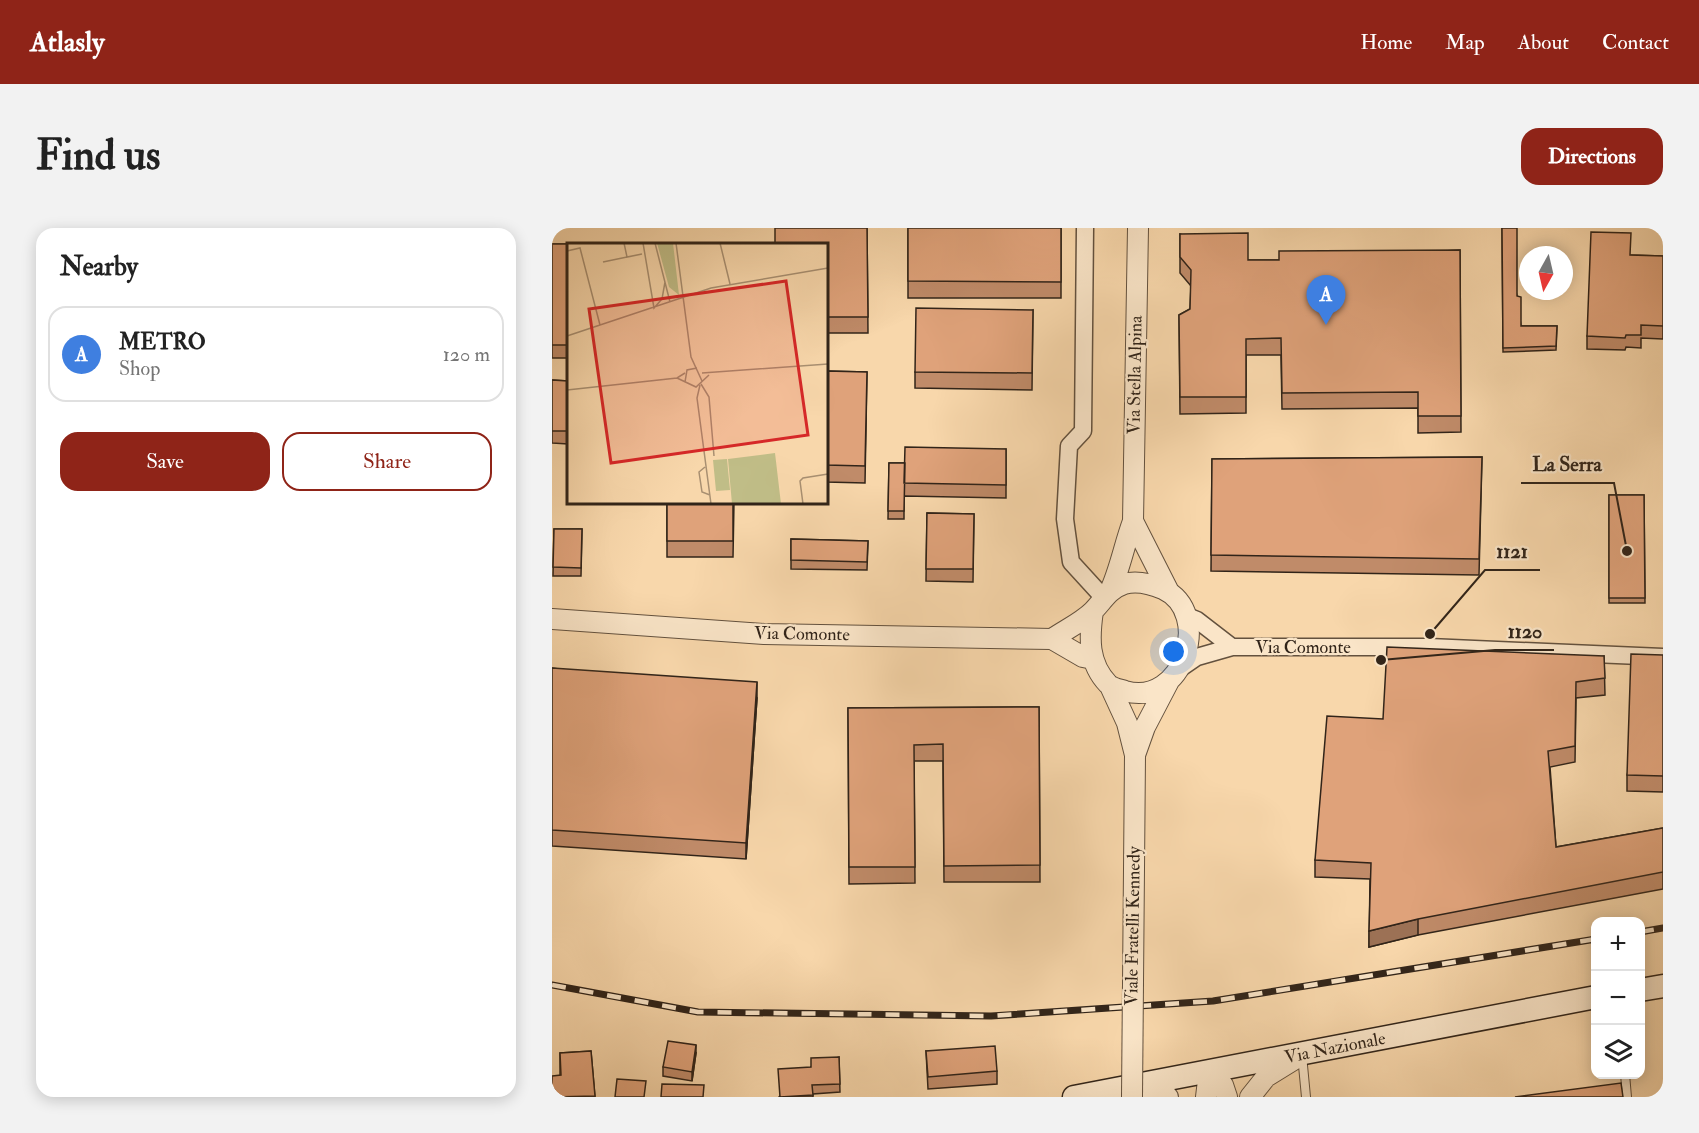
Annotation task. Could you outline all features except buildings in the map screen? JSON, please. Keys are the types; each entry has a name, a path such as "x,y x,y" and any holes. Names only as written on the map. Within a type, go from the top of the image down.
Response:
{"main road":[{"path":"1645,989 1663,986"},
{"name":"Via Nazionale","path":"1074,1097 1591,998"}],"street":[{"path":"1085,228 1083,431 1069,447 1065,519 1071,562 1102,600"},
{"name":"Via Stella Alpina","path":"1102,600 1118,575 1123,548 1133,521 1137,228"},
{"name":"Via Stella Alpina","path":"1133,521 1168,592"},
{"path":"1094,659 1083,657 1052,639 1102,600 1122,585 1134,582 1152,585 1168,592 1178,601 1187,616 1187,652 1175,675 1152,692 1137,694 1110,686 1101,674 1090,648 1089,633 1102,600"},
{"name":"Via Comonte","path":"1187,616 1232,647"},
{"name":"Via Comonte","path":"552,619 764,634 1052,639"},
{"name":"Via Comonte","path":"1175,675 1197,657 1232,647 1429,647 1663,657"},
{"name":"Viale Fratelli Kennedy","path":"1135,755 1145,728 1175,675"},
{"name":"Viale Fratelli Kennedy","path":"1110,686 1127,723 1135,755 1132,1097"},
{"path":"1250,1097 1266,1077 1302,1055"},
{"path":"1206,1097 1209,1072"},
{"path":"1209,1072 1223,1085 1227,1097"},
{"path":"1143,1097 1166,1095"}],"lane":[{"path":"1302,1055 1306,1097"},
{"path":"1625,1079 1627,1097"}],"railway":[{"path":"1645,931 1663,928"},
{"path":"552,985 698,1012 991,1016 1213,1001 1591,940"}],"place":[{"name":"METRO","path":"1326,325"},
{"name":"La Serra","path":"1627,551"},
{"name":"1121","path":"1430,634"},
{"name":"1120","path":"1381,660"}]}
